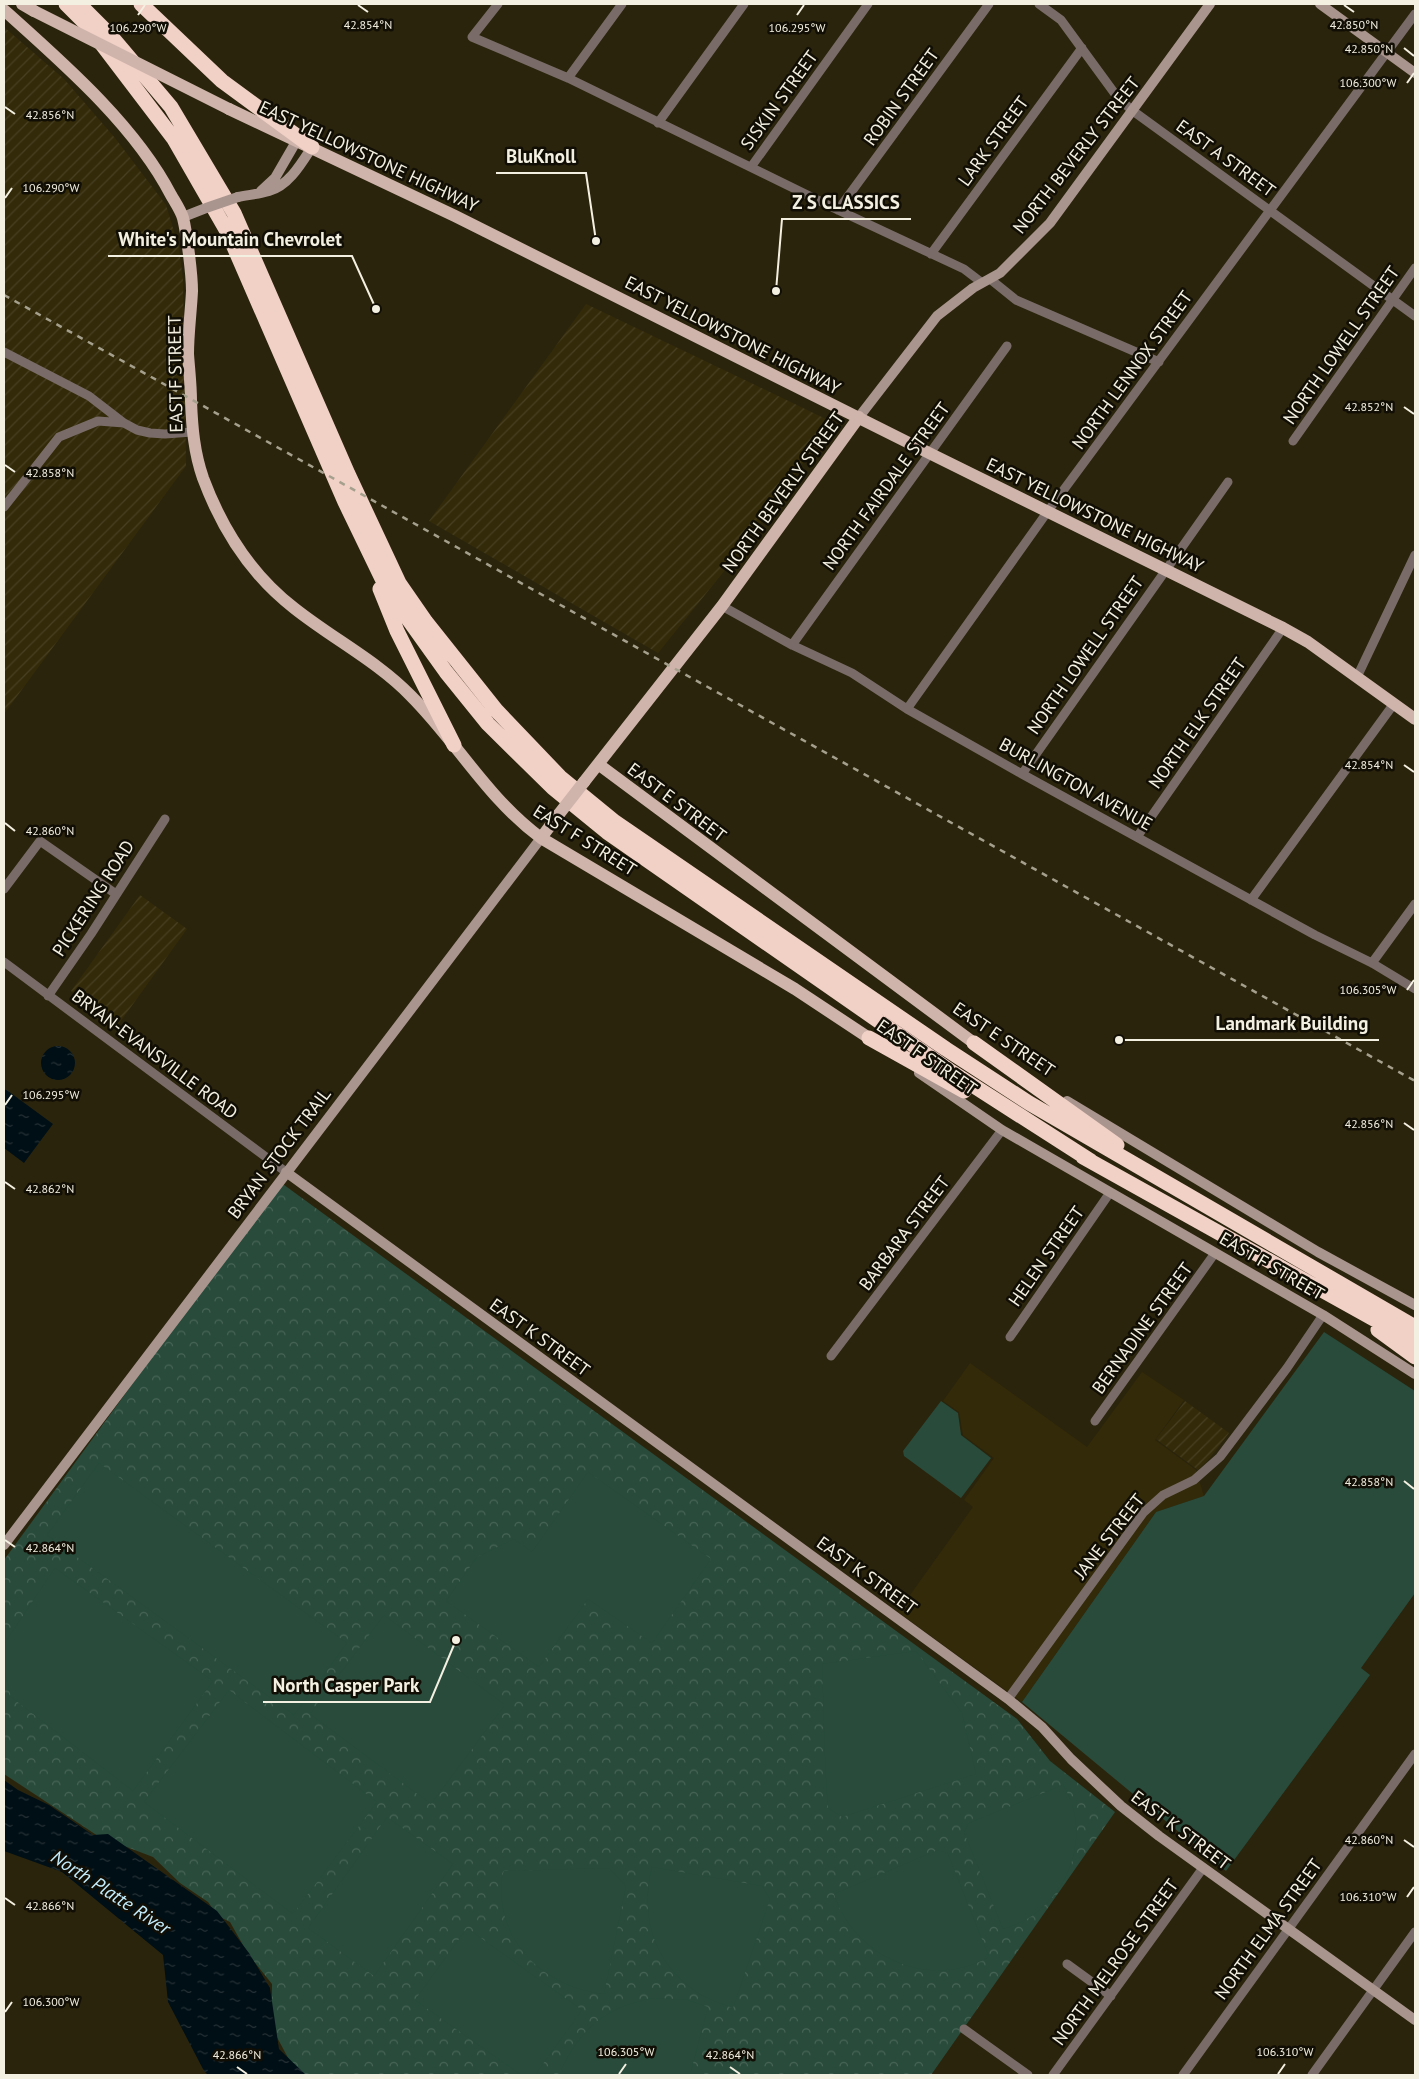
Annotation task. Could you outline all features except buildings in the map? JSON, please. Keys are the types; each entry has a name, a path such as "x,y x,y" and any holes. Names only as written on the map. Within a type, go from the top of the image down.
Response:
{"highway":[{"path":"66,4 88,26 174,139 228,233 345,502 396,631 454,745"},
{"path":"80,4 111,36 171,107 234,213 348,474 399,583 426,622 496,710 560,777 615,822 996,1082 1415,1327"},
{"path":"141,4 222,81 312,147"},
{"path":"345,502 388,592 446,672 488,724 553,788 608,832 949,1070 1091,1161"},
{"path":"869,1038 1415,1342"},
{"path":"974,1043 1127,1153 1159,1179"},
{"path":"1302,1278 1415,1357"}],"main road":[{"name":"EAST YELLOWSTONE HIGHWAY","path":"22,4 228,109 455,216 859,417 929,454 1283,628 1308,642 1415,719"},
{"name":"NORTH BEVERLY STREET","path":"584,782 722,606 928,325 946,308 986,281 1018,256 1050,224 1210,4"},
{"path":"1320,4 1415,73"},
{"name":"EAST F STREET","path":"4,10 44,46 129,134 150,159 183,217 192,288 188,352 192,432 202,475 222,524 242,555 262,579 294,608 375,664 411,695 454,745 483,784 525,826 541,838 795,988 1002,1130 1110,1194 1323,1315 1415,1374"},
{"path":"260,192 274,178 297,140"},
{"path":"183,217 238,197 268,191 285,181 300,165 312,147"},
{"name":"EAST E STREET","path":"598,764 974,1043 1040,1085 1309,1246 1415,1305"},
{"name":"BRYAN STOCK TRAIL","path":"4,1545 584,782"},
{"name":"EAST K STREET","path":"286,1172 1008,1699 1042,1727 1071,1759 1122,1806 1203,1868 1415,2020"}],"street":[{"path":"498,4 472,37 568,78 838,210 964,269 1016,300 1159,362"},
{"path":"568,78 622,4"},
{"path":"658,123 744,4"},
{"name":"SISKIN STREET","path":"751,167 868,4"},
{"name":"ROBIN STREET","path":"838,210 990,4"},
{"name":"EAST A STREET","path":"1039,4 1061,20 1118,98 1133,111 1415,316"},
{"name":"NORTH LENNOX STREET","path":"907,709 1048,511 1415,14"},
{"name":"LARK STREET","path":"931,254 1082,48"},
{"name":"NORTH LOWELL STREET","path":"1293,441 1415,268"},
{"name":"NORTH FAIRDALE STREET","path":"792,644 1007,346"},
{"path":"4,352 90,396 124,423 137,430 165,434 192,432"},
{"path":"4,507 59,437 98,421 124,423"},
{"name":"NORTH LOWELL STREET","path":"1022,774 1228,482"},
{"path":"1357,677 1415,555"},
{"name":"BURLINGTON AVENUE","path":"722,606 792,644 852,673 907,709 1022,774 1250,900 1372,963 1415,989"},
{"name":"NORTH ELK STREET","path":"1137,837 1283,628"},
{"path":"1250,900 1394,705"},
{"name":"PICKERING ROAD","path":"48,996 91,934 165,819"},
{"path":"4,889 40,841 116,894"},
{"path":"1372,963 1415,904"},
{"name":"BRYAN-EVANSVILLE ROAD","path":"4,962 286,1172"},
{"name":"BARBARA STREET","path":"831,1356 1002,1130"},
{"name":"HELEN STREET","path":"1010,1337 1110,1194"},
{"name":"BERNADINE STREET","path":"1095,1421 1215,1253"},
{"name":"JANE STREET","path":"1008,1699 1144,1513 1163,1495 1194,1480 1220,1457 1287,1368 1323,1315"},
{"name":"NORTH ELMA STREET","path":"1183,2075 1415,1754"},
{"name":"NORTH MELROSE STREET","path":"1053,2075 1203,1868"},
{"path":"1312,2075 1415,1932"},
{"path":"1067,1964 1111,1996"},
{"path":"964,2029 1028,2075"}],"shaded area":[{"path":"4,27 64,79 115,138 166,205 179,248 183,280 186,466 4,714"},
{"path":"586,304 828,420 818,442 738,554 658,653 429,521"},
{"path":"140,895 187,929 118,1025 71,991"},
{"path":"970,1363 1087,1447 1142,1372 1184,1400 1155,1440 1196,1470 1204,1496 1156,1512 1022,1702 898,1612 973,1507 964,1500 994,1458 963,1435 959,1412 943,1401"},
{"path":"1185,1401 1229,1433 1198,1470 1156,1439"}],"green space":[{"path":"280,1182 1017,1719 1050,1761 1115,1812 931,2075 302,2075 293,2067 272,2028 272,1984 248,1954 230,1922 218,1916 208,1902 180,1883 153,1857 98,1836 4,1774 4,1560"},
{"path":"1324,1332 1415,1391 1415,1593 1361,1668 1370,1675 1226,1871 1022,1702 1156,1512 1204,1496"},
{"path":"941,1401 958,1413 961,1435 991,1458 961,1498 904,1456 903,1451"},
{"path":"99,1463 347,1643 294,1715 47,1535"},
{"path":"588,1472 711,1559 652,1643 588,1599 539,1667 446,1601 477,1557 514,1539 532,1552"},
{"path":"55,1568 213,1681 133,1791 11,1697 4,1670 4,1644"},
{"path":"384,1615 505,1705 431,1804 310,1714"},
{"path":"916,1651 962,1713 976,1774 842,1817 828,1808 822,1664"},
{"path":"229,1690 377,1802 293,1914 144,1802"},
{"path":"1063,1785 1071,1801 1075,1818 1076,1836 1069,1870 1061,1886 1037,1912 1021,1922 1003,1929 964,1832 969,1823"},
{"path":"387,1817 453,1864 374,1976 308,1928"},
{"path":"938,1850 948,1854 989,1957 966,1967 942,1970 919,1969 896,1962 876,1951 858,1935 844,1916 834,1894"},
{"path":"652,1867 762,1886 770,1899 733,2008 694,1990 668,1965 653,1936 649,1919 648,1902"},
{"path":"609,1868 626,1886 604,1994 568,1985 537,1966 524,1953 506,1921 501,1883 504,1871"},
{"path":"467,1928 582,2010 535,2075 521,2075 415,2000"},
{"path":"655,1998 687,2000 708,2007 690,2075 571,2075 561,2070 587,2030 598,2021 623,2007"}],"water":[{"path":"58,1046 65,1047 70,1051 74,1056 74,1070 70,1075 65,1079 58,1080 51,1079 46,1075 42,1070 41,1063 42,1056 46,1051 51,1047"},
{"path":"4,1088 53,1124 24,1163 4,1148"},
{"name":"North Platte River","path":"4,1780 18,1790 49,1805 93,1835 108,1834 217,1911 249,1953 270,1988 279,2049 306,2075 208,2075 204,2071 168,2002 163,1955 62,1872 4,1851"}],"railway":[{"path":"4,295 1415,1081"}],"place":[{"name":"BluKnoll","path":"596,241"},
{"name":"Z S CLASSICS","path":"776,291"},
{"name":"White's Mountain Chevrolet","path":"376,309"},
{"name":"Landmark Building","path":"1119,1040"},
{"name":"North Casper Park","path":"456,1640"}]}
